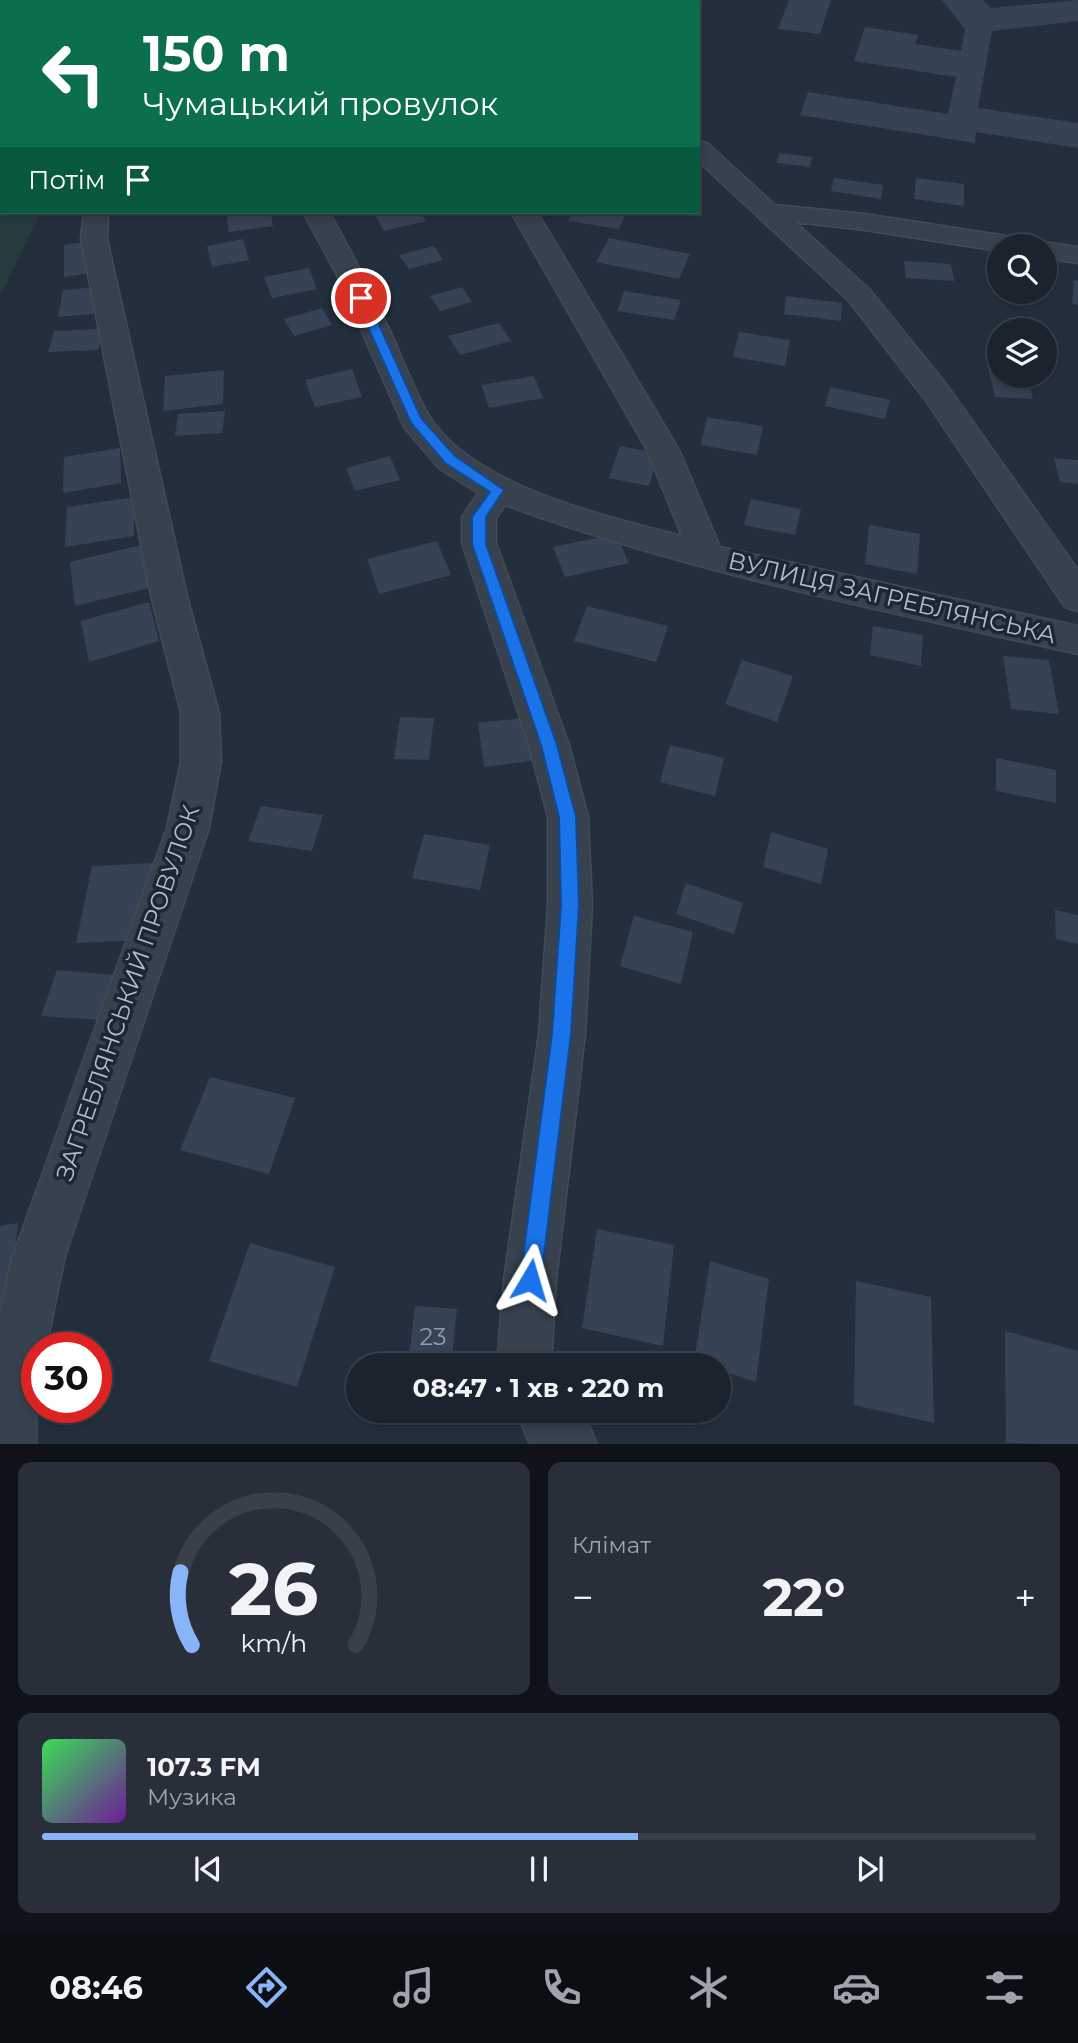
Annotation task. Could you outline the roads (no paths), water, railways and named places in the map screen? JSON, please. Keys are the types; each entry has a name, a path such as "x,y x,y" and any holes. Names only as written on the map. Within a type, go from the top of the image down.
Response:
{"street":[{"path":"700,150 859,295 935,391 1078,597"},
{"path":"769,212 865,222 987,241"},
{"name":"ЗАГРЕБЛЯНСЬКИЙ ПРОВУЛОК","path":"8,1444 10,1386 39,1256 188,828 201,761 200,713 170,600 94,239 96,214"},
{"name":"ВУЛИЦЯ ЗАГРЕБЛЯНСЬКА","path":"317,214 350,273 415,420 450,460 498,490 555,513 707,556 1078,640"},
{"name":"ВУЛИЦЯ ЗАГРЕБЛЯНСЬКА","path":"525,214 663,450 707,556"},
{"path":"1057,252 1078,255"},
{"path":"498,490 479,517 479,544 549,745 568,817 570,905 562,1034 530,1280 525,1353"},
{"path":"549,1423 554,1434 569,1444"}]}
